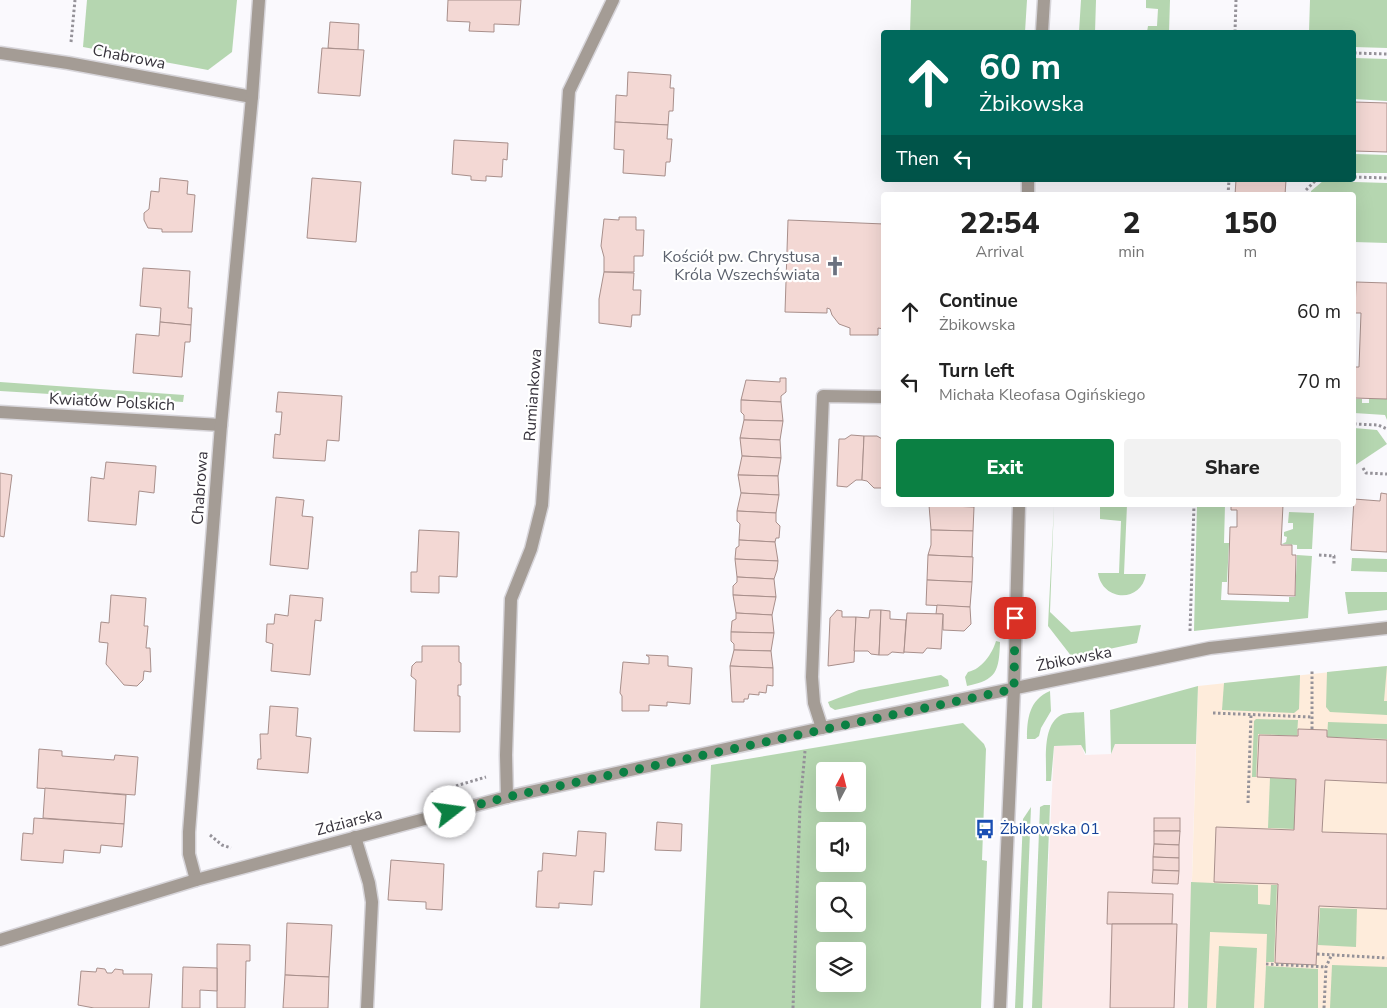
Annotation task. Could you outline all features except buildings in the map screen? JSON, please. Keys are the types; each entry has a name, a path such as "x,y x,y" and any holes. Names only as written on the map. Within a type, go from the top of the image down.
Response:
{"street":[{"name":"Chabrowa","path":"196,880 188,848 221,425 252,97 259,0"},
{"name":"Rumiankowa","path":"507,797 506,755 511,599 531,549 542,505 569,91 612,0"},
{"path":"1042,30 1044,0"},
{"name":"Chabrowa","path":"0,53 68,62 252,97"},
{"path":"822,728 814,703 812,677 823,396 881,397"},
{"name":"Kwiatów Polskich","path":"0,412 221,425"},
{"path":"1000,1008 1014,689 1019,507"},
{"name":"Żbikowska","path":"711,753 822,728 1210,648 1387,628"},
{"name":"Zdziarska","path":"0,940 196,880 507,797 711,753"},
{"path":"355,837 370,883 372,902 368,1008"}],"path":[{"path":"68,62 76,0"},
{"path":"1235,30 1236,0"},
{"path":"1356,53 1387,54"},
{"path":"1356,177 1387,178"},
{"path":"1306,192 1314,182"},
{"path":"1356,424 1378,425 1387,429"},
{"path":"1363,468 1366,473 1387,474"},
{"path":"1189,620 1194,507"},
{"path":"1319,555 1334,556 1334,566"},
{"path":"1312,670 1312,729"},
{"path":"1213,713 1312,717"},
{"path":"1248,803 1251,715"},
{"path":"793,1008 800,806 805,750"},
{"path":"1317,954 1387,958"},
{"path":"1324,1008 1326,967 1332,954"},
{"path":"1266,964 1326,967"}],"shaded area":[{"path":"1387,666 1387,1008 1188,1008 1198,686"},
{"path":"1115,744 1196,744 1188,1008 1042,1008 1054,746 1081,745 1085,755 1111,754"}],"green space":[{"path":"87,0 237,0 232,52 208,70 83,47"},
{"path":"911,0 1027,0 1025,30 910,30"},
{"path":"1081,0 1096,0 1095,30 1079,30"},
{"path":"1146,0 1170,0 1169,30 1147,30 1148,26 1157,26 1158,9 1146,8"},
{"path":"1310,0 1387,0 1387,48 1356,47 1356,30 1309,30"},
{"path":"1356,58 1387,59 1387,101 1356,99"},
{"path":"1356,154 1387,155 1387,173 1356,173"},
{"path":"1322,182 1387,183 1387,243 1356,242 1356,192 1311,191"},
{"path":"0,382 184,395 183,402 0,391"},
{"path":"1369,398 1387,399 1387,420 1385,415 1356,413 1356,399 1362,399 1362,403 1369,403"},
{"path":"1356,428 1377,430 1387,444 1356,465"},
{"path":"1054,507 1050,612 1071,632 1141,625 1137,643 1072,657 1048,626"},
{"path":"1100,507 1127,507 1124,574 1146,574 1143,584 1130,594 1114,594 1106,589 1101,582 1098,573 1119,573 1121,521 1100,519"},
{"path":"1197,507 1225,507 1224,543 1229,543 1227,582 1222,582 1221,600 1289,602 1289,597 1295,597 1297,555 1312,556 1308,618 1194,631"},
{"path":"1289,512 1314,513 1312,549 1297,549 1297,545 1282,544 1286,542 1287,537 1284,536 1284,532 1293,529 1293,523 1288,523"},
{"path":"1352,558 1387,559 1387,572 1351,571"},
{"path":"1345,592 1387,592 1387,610 1348,614"},
{"path":"996,641 1000,642 1000,652 994,673 985,681 967,686 965,677 968,672 978,668 986,660"},
{"path":"1387,666 1384,701 1387,701 1387,715 1330,712 1326,707 1327,672"},
{"path":"941,675 948,680 949,686 835,710 830,707 828,702 859,690"},
{"path":"1300,675 1299,709 1294,713 1222,710 1224,683"},
{"path":"1198,686 1196,744 1115,744 1111,754 1110,710"},
{"path":"1050,691 1051,711 1041,728 1039,736 1035,739 1027,739 1029,717 1033,705"},
{"path":"1084,712 1086,754 1081,745 1054,746 1051,781 1046,781 1046,745 1050,727 1061,715"},
{"path":"1256,719 1298,720 1297,736 1258,734 1256,777 1252,777 1254,721"},
{"path":"1328,722 1387,724 1387,739 1327,737"},
{"path":"963,723 984,744 986,749 982,860 987,861 981,1008 700,1008 711,765"},
{"path":"1270,778 1296,779 1294,829 1268,828"},
{"path":"1050,805 1042,1008 1032,1008 1040,807"},
{"path":"1031,807 1023,1008 1015,1008 1023,819"},
{"path":"1191,882 1258,885 1258,904 1270,905 1271,885 1277,885 1274,962 1266,962 1267,934 1210,932 1207,1008 1188,1008"},
{"path":"1320,908 1357,909 1356,947 1318,945"},
{"path":"1219,946 1257,948 1254,1008 1216,1008"},
{"path":"1332,965 1387,967 1387,1008 1330,1008"},
{"path":"1266,966 1318,969 1318,1008 1264,1008"}],"place":[{"name":"Kościół pw. Chrystusa Króla Wszechświata","path":"835,266"},
{"name":"Żbikowska 01","path":"985,829"}],"route":[{"path":"450,812 507,797 822,728 1014,689 1015,618"}]}
